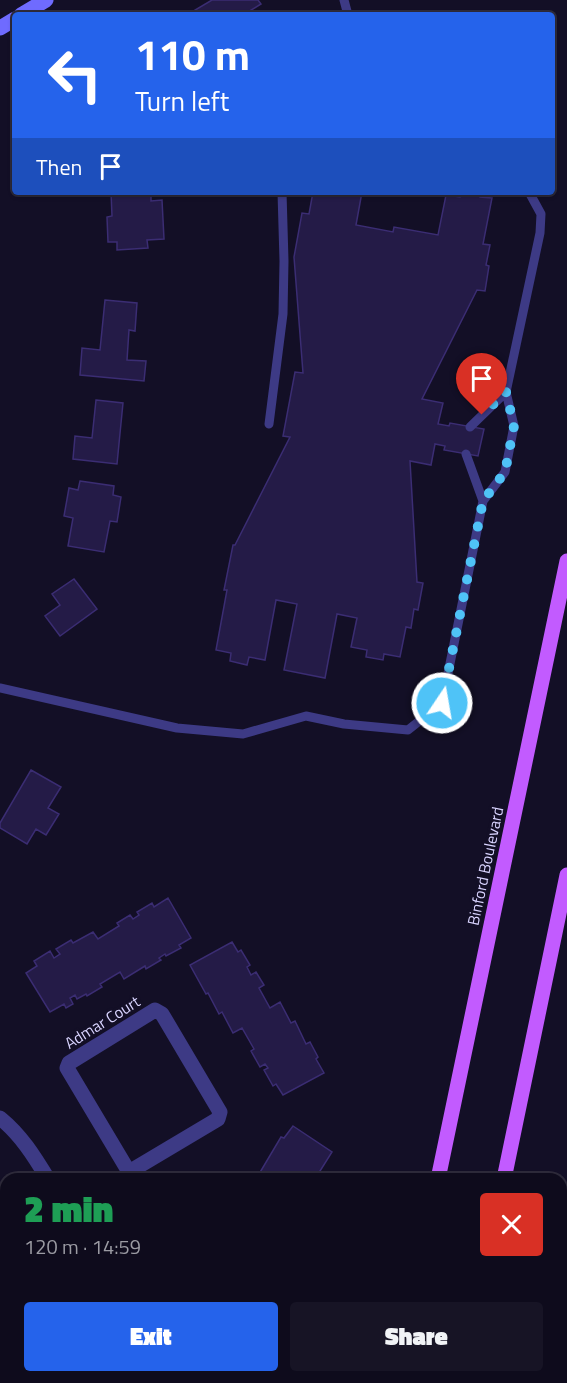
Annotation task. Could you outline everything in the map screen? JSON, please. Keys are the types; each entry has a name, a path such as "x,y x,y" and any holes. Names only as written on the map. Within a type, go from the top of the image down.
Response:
{"main road":[{"path":"26,12 46,0"},
{"name":"Binford Boulevard","path":"439,1173 567,561"},
{"path":"505,1173 567,875"}],"street":[{"name":"Admar Court","path":"122,1173 67,1068 69,1063 155,1010 162,1014 220,1112 220,1116 129,1173"},
{"path":"0,1118 20,1137 44,1173"}],"lane":[{"path":"269,424 283,314 282,195"},
{"path":"0,688 177,728 243,734 306,716 344,724 408,730 442,703 483,501 505,472 514,426 506,392 540,233 541,214 531,195"},
{"path":"470,427 506,392"},
{"path":"466,454 483,501"}],"building":[{"path":"212,0 258,0 261,4 248,12 192,12"},
{"path":"111,195 151,195 151,201 162,200 164,239 147,240 148,248 117,250 117,242 108,242 107,217 112,216"},
{"path":"312,195 361,195 356,225 393,232 394,227 438,235 446,195 460,197 460,195 480,195 480,197 492,198 483,244 490,245 486,265 489,266 485,291 477,290 422,399 443,403 438,424 449,426 450,423 484,429 478,456 444,450 445,446 435,444 431,465 410,461 417,582 423,583 418,610 414,609 411,628 406,627 400,657 384,654 383,660 366,657 367,650 351,647 357,618 337,614 325,678 284,670 297,604 276,600 265,660 249,657 247,665 230,661 231,653 216,650 233,545 290,437 283,436 295,372 303,373 294,257 302,213 309,214"},
{"path":"105,300 137,303 135,331 129,330 127,360 146,361 144,381 80,375 82,348 100,350"},
{"path":"96,400 123,403 117,464 73,459 75,436 92,438"},
{"path":"80,481 114,486 113,495 121,497 117,522 110,521 104,552 68,546 73,518 64,516 69,488 78,490"},
{"path":"74,579 97,609 60,636 45,616 60,605 52,594"},
{"path":"31,770 61,787 48,808 59,814 46,835 36,829 27,844 0,828 0,823"},
{"path":"168,898 191,938 179,945 181,948 166,956 165,954 159,958 161,960 146,969 145,966 124,979 120,972 100,984 102,987 87,996 86,994 77,999 75,995 70,998 73,1004 66,1008 64,1004 50,1012 26,973 37,966 34,961 50,951 54,958 60,954 56,949 71,940 73,943 93,932 98,939 119,926 117,923 130,915 133,919 139,915 137,912 152,903 154,907"},
{"path":"232,942 238,952 241,950 250,965 247,967 251,975 256,972 264,985 259,988 270,1008 280,1002 291,1023 295,1021 306,1044 310,1042 324,1073 283,1095 276,1084 273,1086 264,1070 268,1068 265,1064 260,1067 251,1051 254,1049 242,1028 233,1033 222,1012 219,1014 208,993 206,994 190,965"},
{"path":"293,1126 332,1152 319,1173 260,1173 281,1137 284,1138"}],"route":[{"path":"442,703 483,501 505,472 514,426 506,392 482,415"}]}
